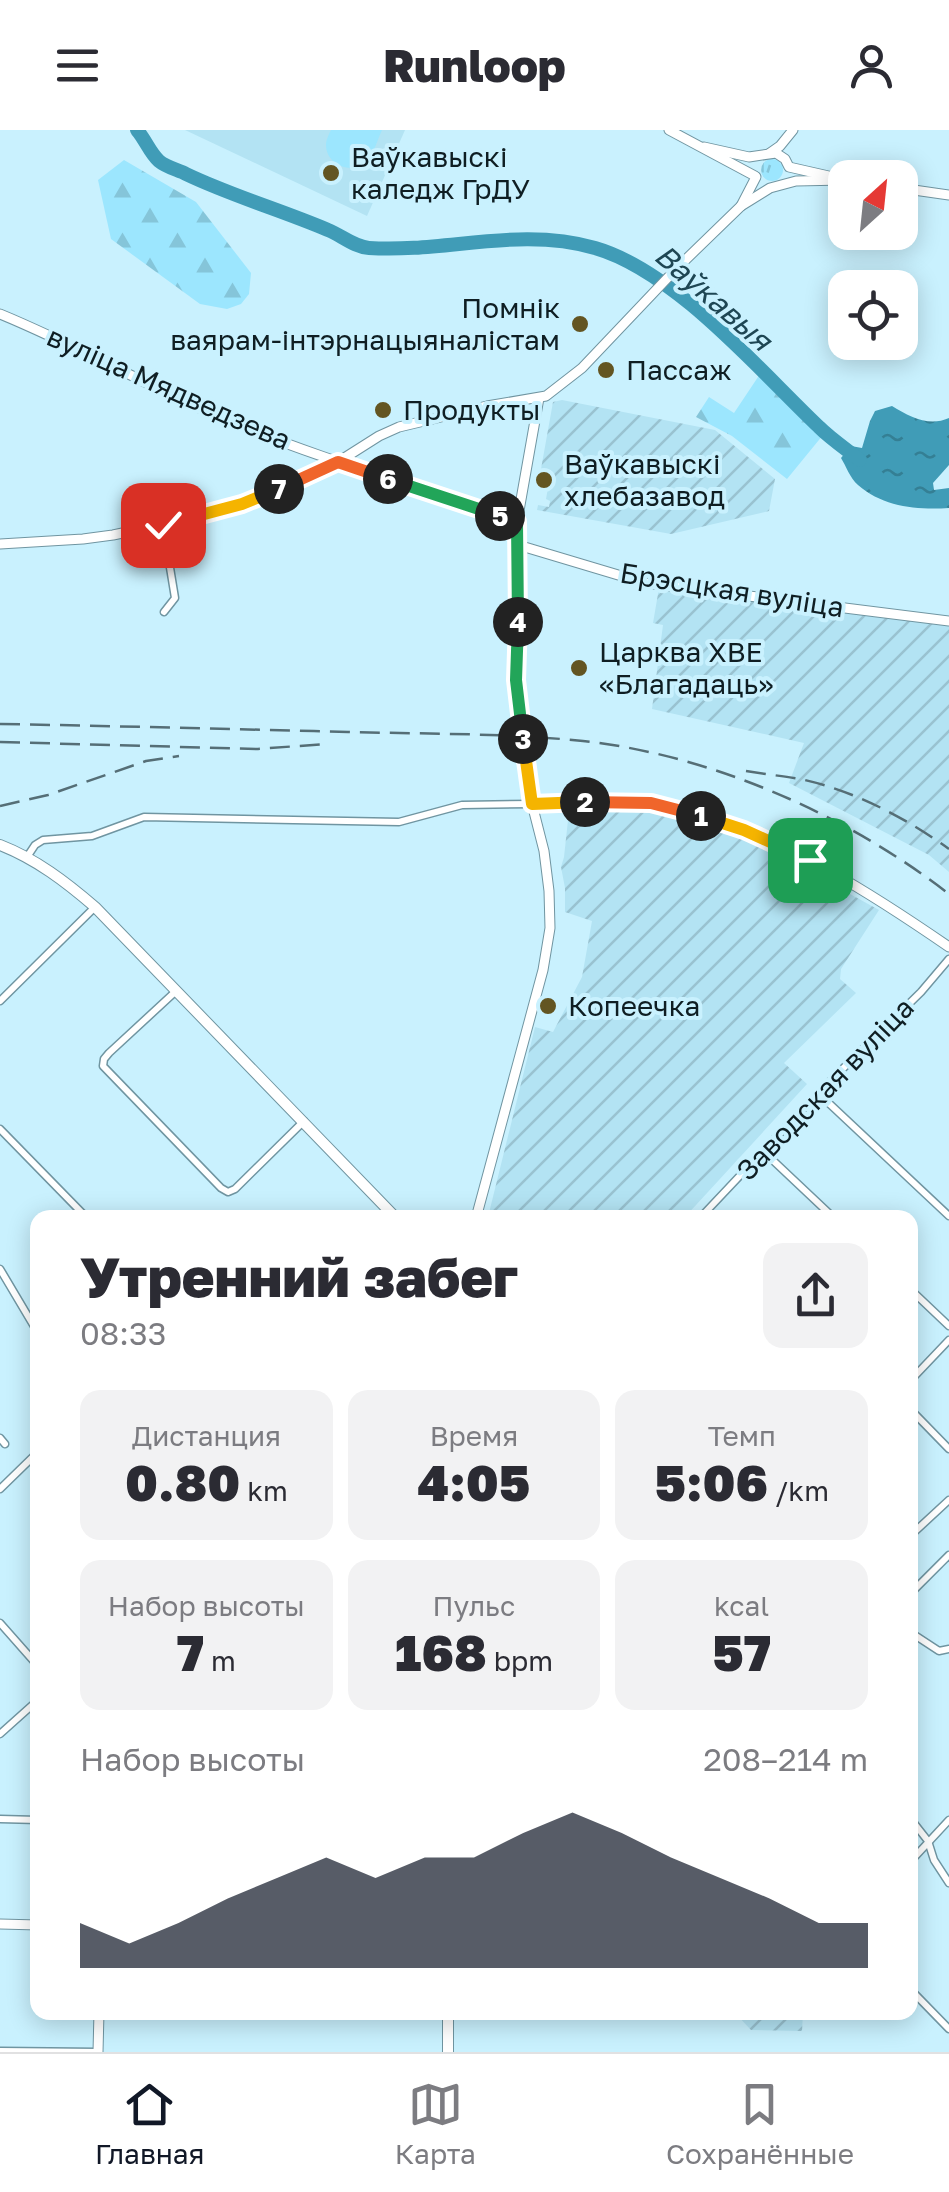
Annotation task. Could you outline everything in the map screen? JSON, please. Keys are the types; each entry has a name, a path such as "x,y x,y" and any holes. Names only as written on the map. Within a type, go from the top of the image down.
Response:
{"main road":[{"path":"668,130 704,147 770,188"},
{"path":"741,206 755,176 756,162 792,133"},
{"path":"783,185 789,176 792,133"},
{"path":"704,147 749,157 781,155 789,165 828,176"},
{"path":"0,544 83,540 163,525 242,504 338,462 399,428 487,406 539,398 582,368 741,206 770,188 796,181 828,180"},
{"path":"918,191 949,195"},
{"name":"вуліца Мядведзева","path":"0,314 72,344 230,421 338,462"},
{"path":"478,1210 549,942 549,890 532,804 516,680 517,522 539,398"},
{"path":"338,462 517,522"},
{"name":"Брэсцкая вуліца","path":"518,544 645,583 949,621"},
{"path":"532,804 651,803 744,830 794,851 858,886 949,947"},
{"path":"0,846 27,857 96,906 388,1210"},
{"path":"0,1924 30,1925"},
{"path":"98,2052 99,2020"},
{"path":"448,2020 448,2052"}],"street":[{"path":"163,525 175,598 164,612"},
{"path":"27,857 34,844 43,840 92,836 144,817 399,822 462,805 532,804"},
{"path":"0,1001 96,906"},
{"name":"Заводская вуліца","path":"708,1210 949,960"},
{"path":"176,991 104,1060 104,1066 220,1188 228,1192 235,1189 304,1121"},
{"path":"818,1093 949,1216"},
{"path":"0,1129 79,1210"},
{"path":"764,1152 826,1210"},
{"path":"0,1268 30,1319"},
{"path":"918,1297 949,1326"},
{"path":"918,1373 949,1340"},
{"path":"918,1417 949,1449"},
{"path":"0,1489 30,1460"},
{"path":"918,1529 949,1500"},
{"path":"918,1586 949,1555"},
{"path":"1,1626 30,1657"},
{"path":"918,1637 939,1651 949,1650"},
{"path":"0,1734 30,1707"},
{"path":"0,1819 30,1820"},
{"path":"918,1853 949,1820"},
{"path":"918,1829 949,1883"},
{"path":"918,1997 949,2030"},
{"path":"0,2051 98,2052"}],"shaded area":[{"name":"Ваўкавыскі каледж ГрДУ","path":"185,130 405,130 367,216"},
{"name":"Ваўкавыскі хлебазавод","path":"562,400 715,430 775,479 769,511 671,534 537,510 538,505 549,507 550,501 546,499 551,471 541,469 553,402"},
{"path":"659,588 949,626 949,872 929,855 789,783 804,743 652,709 663,625 653,623"},
{"path":"626,808 671,815 730,833 763,846 879,910 841,969 840,979 856,993 784,1063 807,1084 691,1210 490,1210 535,1027 553,1032 582,977 592,921 565,912 561,867 569,811"},
{"path":"742,2020 803,2020 802,2031 751,2030"}],"green space":[{"path":"331,130 382,130 368,160 349,168 336,163 327,152"},
{"path":"768,159 776,159 783,170 776,181 768,181 761,174 761,166"},
{"path":"124,160 196,202 251,273 249,294 241,304 227,309 200,304 111,239 98,180"},
{"path":"760,374 823,435 787,479 732,436 696,417 709,397 734,413"}],"water":[{"path":"892,406 927,421 949,418 949,465 933,483 934,490 949,488 949,508 889,502 868,492 848,472 841,458 851,446 862,448 875,411"}],"waterway":[{"name":"Ваўкавыя","path":"137,130 165,165 363,247 397,249 539,239 595,248 625,260 685,300 860,460"}],"railway":[{"path":"0,724 495,735 632,748 729,775 776,793 867,839 949,894"},
{"path":"0,742 258,749 325,744"},
{"path":"0,806 48,795 146,761 179,756"},
{"path":"746,771 840,790 897,816 949,849"}],"place":[{"name":"Ваўкавыскі каледж ГрДУ","path":"331,173"},
{"name":"Помнік ваярам-інтэрнацыяналістам","path":"580,324"},
{"name":"Пассаж","path":"606,370"},
{"name":"Продукты","path":"383,410"},
{"name":"Ваўкавыскі хлебазавод","path":"544,480"},
{"name":"Царква ХВЕ «Благадаць»","path":"579,668"},
{"name":"Копеечка","path":"548,1006"}],"route":[{"path":"163,525 242,504 338,462 517,522 516,680 532,804 651,803 744,830 810,860"}]}
